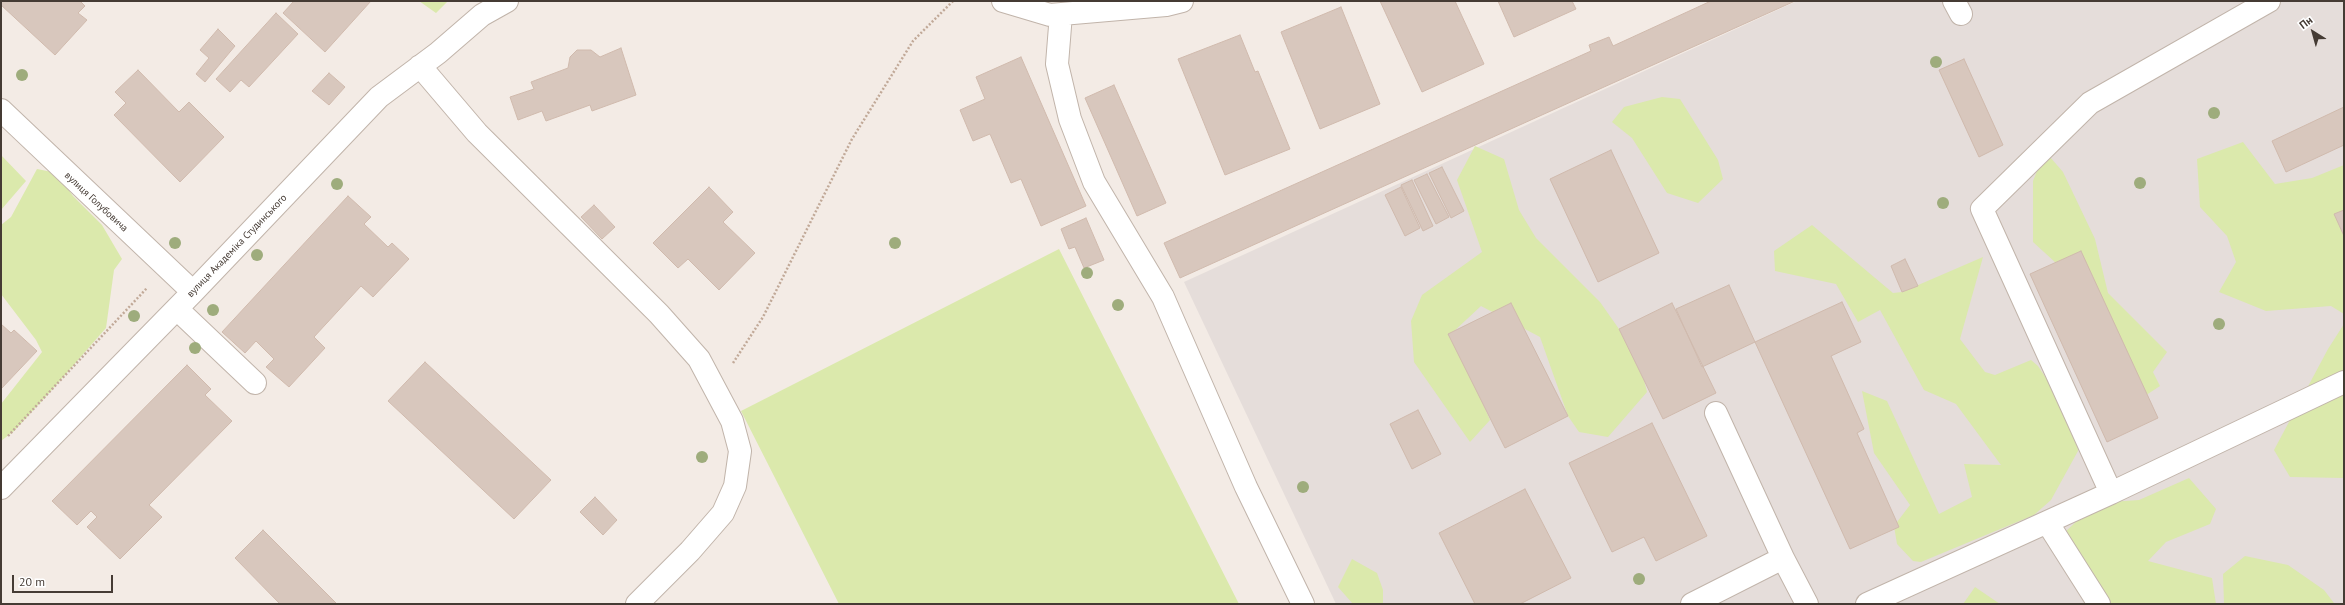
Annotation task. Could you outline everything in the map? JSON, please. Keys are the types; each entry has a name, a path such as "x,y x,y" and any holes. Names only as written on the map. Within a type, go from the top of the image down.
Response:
{"street":[{"name":"вулиця Академіка Студинського","path":"1,488 177,309 379,97 420,66 485,8 507,1"},
{"path":"1003,1 1050,15 1166,5 1182,1"},
{"path":"2111,493 1982,209 2090,103 2269,1"},
{"path":"1061,14 1056,64 1070,119 1094,182 1163,297 1246,487 1303,604"},
{"path":"420,66 478,133 659,314 699,359 732,420 740,451 735,486 722,513 690,551 637,604"},
{"name":"вулиця Голубовича","path":"1,110 192,292"},
{"path":"177,309 254,383"},
{"path":"1867,604 2111,493 2344,382"},
{"path":"1716,413 1783,558 1807,604"},
{"path":"2047,522 2099,604"},
{"path":"1692,604 1783,558"}],"path":[{"path":"716,390 763,317 852,139 893,71 913,41 953,1"},
{"path":"6,438 166,267"}],"shaded area":[{"path":"1797,1 2344,1 2344,604 1336,604 1184,282"}],"green space":[{"path":"419,1 448,1 436,13"},
{"path":"1662,97 1680,99 1718,160 1723,179 1698,203 1667,193 1632,138 1612,122 1624,107"},
{"path":"2243,142 2275,184 2312,178 2344,165 2344,314 2331,306 2266,311 2219,292 2236,262 2227,236 2200,207 2197,159"},
{"path":"1475,146 1504,159 1519,210 1536,238 1600,302 1619,329 1644,380 1647,392 1608,437 1579,432 1568,416 1540,337 1481,306 1452,333 1490,420 1470,442 1414,362 1411,321 1422,295 1482,252 1457,180"},
{"path":"1,155 26,181 1,210"},
{"path":"2050,157 2063,172 2095,239 2108,293 2167,352 2153,372 2160,386 2134,403 2056,263 2033,242 2033,181 2041,161"},
{"path":"37,169 57,173 73,196 102,225 122,259 114,270 106,328 14,431 1,441 1,404 42,352 36,340 1,294 1,225 11,217"},
{"path":"1812,225 1893,293 1902,292 1983,257 1960,339 1985,372 1995,375 2031,360 2038,366 2066,408 2077,442 2078,451 2051,500 2034,515 1921,562 1913,561 1897,544 1894,526 1910,505 1874,453 1862,391 1887,401 1939,514 1972,497 1964,464 2001,465 1956,404 1924,390 1880,310 1858,322 1836,284 1775,271 1774,251"},
{"path":"1059,249 1239,604 839,604 741,411"},
{"path":"2344,324 2344,478 2290,477 2274,450 2328,349"},
{"path":"2189,478 2216,509 2210,524 2166,542 2148,561 2212,578 2216,604 2106,604 2063,534 2096,503 2139,500"},
{"path":"2245,556 2288,565 2324,590 2334,603 2224,604 2223,574"},
{"path":"1352,559 1377,573 1383,590 1383,604 1353,604 1338,587"},
{"path":"1975,587 2000,604 1963,604"}],"building":[{"path":"1,1 80,1 85,6 78,13 87,20 55,55 1,5"},
{"path":"294,1 371,1 325,52 283,13"},
{"path":"1380,1 1455,1 1484,64 1422,92"},
{"path":"1498,1 1572,1 1576,9 1514,37"},
{"path":"1711,1 1795,1 1180,278 1164,243 1591,51 1589,45 1609,37 1613,46"},
{"path":"1341,7 1380,104 1320,129 1281,32"},
{"path":"276,13 298,34 249,87 241,80 230,92 216,79"},
{"path":"218,29 235,46 205,82 196,74 209,58 200,50"},
{"path":"1240,35 1255,72 1258,71 1290,149 1225,175 1178,59"},
{"path":"621,48 636,95 592,111 590,105 546,121 542,111 518,120 510,97 534,89 531,82 568,68 570,57 577,50 591,50 600,57"},
{"path":"1021,57 1086,206 1041,226 1021,179 1011,183 990,134 973,141 960,110 985,99 976,77"},
{"path":"1964,59 2003,145 1979,157 1939,70"},
{"path":"138,70 179,112 189,102 224,137 180,182 114,115 126,103 115,92"},
{"path":"329,73 345,87 329,105 312,91"},
{"path":"1114,85 1166,203 1137,216 1085,98"},
{"path":"2344,107 2344,145 2286,172 2272,141"},
{"path":"1611,150 1659,253 1598,282 1550,179"},
{"path":"1442,167 1464,211 1451,218 1429,173"},
{"path":"1427,174 1449,217 1436,224 1414,180"},
{"path":"1412,180 1433,226 1423,231 1401,185"},
{"path":"709,187 733,212 723,222 755,253 719,290 688,259 678,268 653,243"},
{"path":"1401,187 1420,228 1405,236 1385,195"},
{"path":"348,196 371,217 364,224 388,247 392,243 409,259 373,297 361,286 314,337 325,348 289,387 266,367 274,359 256,341 245,353 222,332"},
{"path":"594,205 615,227 602,239 581,217"},
{"path":"2344,210 2344,236 2334,214"},
{"path":"1086,218 1104,260 1084,268 1075,247 1069,249 1061,229"},
{"path":"2081,251 2158,418 2107,442 2030,274"},
{"path":"1905,259 1918,286 1902,292 1891,266"},
{"path":"1729,285 1755,342 1702,367 1676,309"},
{"path":"1842,302 1861,342 1831,356 1864,429 1857,433 1899,527 1850,549 1755,342"},
{"path":"1511,303 1568,416 1505,448 1448,334"},
{"path":"1672,303 1716,393 1663,419 1619,329"},
{"path":"1,324 11,333 14,330 37,351 1,389"},
{"path":"425,362 551,480 514,519 388,401"},
{"path":"187,365 211,389 205,395 232,421 149,505 162,517 120,559 87,527 97,517 91,511 77,525 52,501"},
{"path":"1418,410 1441,454 1412,469 1390,424"},
{"path":"1652,423 1707,536 1656,561 1644,537 1612,552 1569,463"},
{"path":"1525,489 1571,578 1520,604 1475,604 1439,533"},
{"path":"595,497 617,520 603,535 580,512"},
{"path":"263,530 337,604 280,604 235,558"}]}
